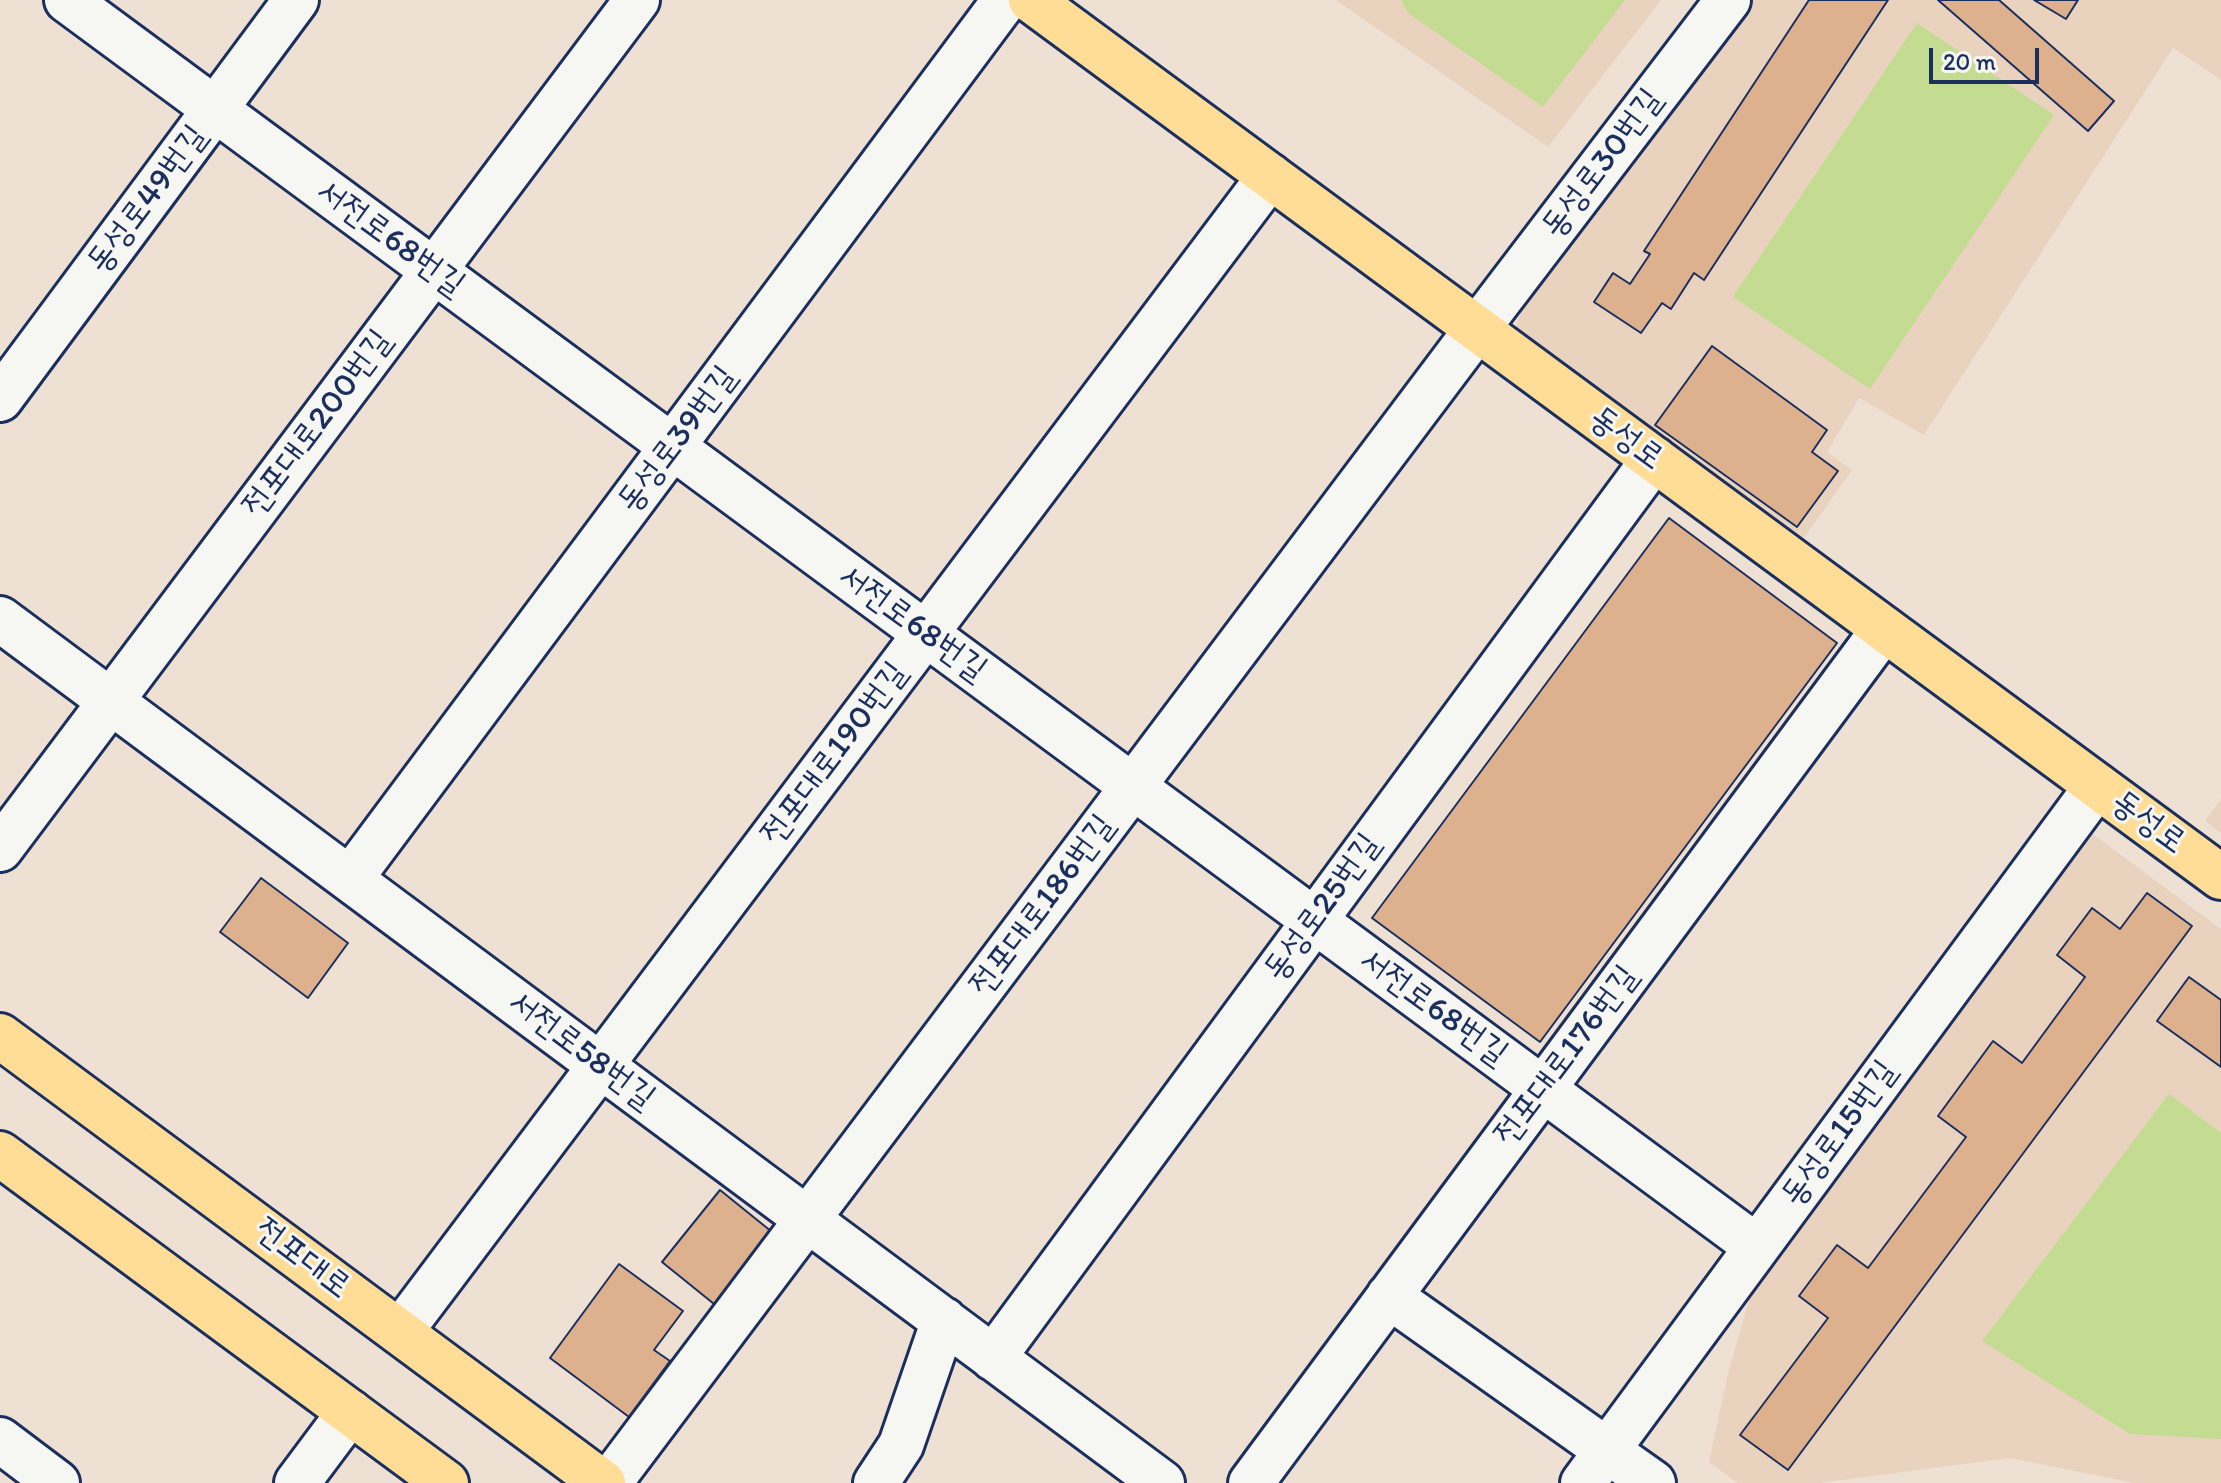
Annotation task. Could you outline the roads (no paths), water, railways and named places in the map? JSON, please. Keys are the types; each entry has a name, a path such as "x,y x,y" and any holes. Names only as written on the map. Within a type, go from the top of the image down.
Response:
{"main road":[{"name":"동성로","path":"1031,0 2221,877"},
{"name":"전포대로","path":"0,1036 603,1483"},
{"path":"0,1154 446,1483"}],"street":[{"name":"서전로68번길","path":"67,0 1757,1247"},
{"name":"동성로49번길","path":"0,399 296,0"},
{"name":"전포대로200번길","path":"0,849 637,0"},
{"name":"동성로39번길","path":"350,879 1005,0"},
{"name":"동성로30번길","path":"1477,329 1728,0"},
{"name":"전포대로190번길","path":"400,1332 1270,176"},
{"name":"전포대로186번길","path":"609,1483 1477,329"},
{"name":"동성로25번길","path":"993,1358 1654,459"},
{"name":"서전로58번길","path":"0,619 1162,1483"},
{"name":"전포대로176번길","path":"1251,1483 1884,629"},
{"name":"동성로15번길","path":"1596,1467 2097,786"},
{"path":"1389,1296 1596,1467 1653,1483"},
{"path":"876,1483 901,1445 944,1320"},
{"path":"297,1483 350,1412"},
{"path":"0,1440 57,1483"}]}
